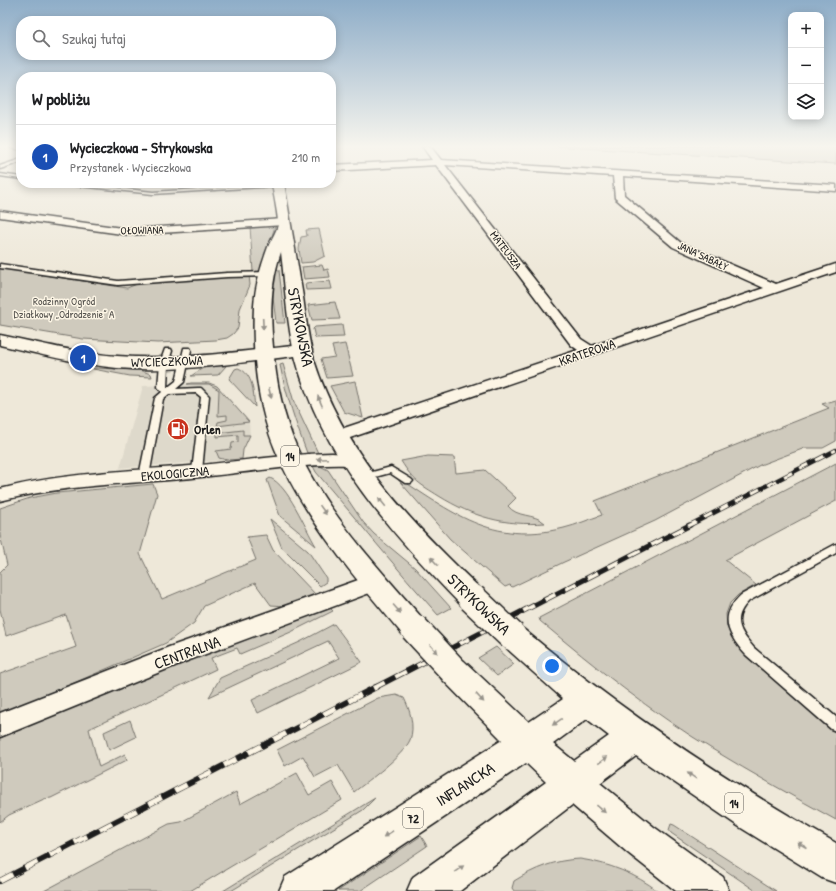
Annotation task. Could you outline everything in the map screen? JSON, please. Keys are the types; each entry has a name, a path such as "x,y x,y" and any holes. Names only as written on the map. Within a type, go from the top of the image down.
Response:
{"main road":[{"name":"STRYKOWSKA","path":"279,188 302,345 313,384 338,436 358,468 408,532 472,598 512,636 588,700 635,736 722,796 784,835 836,864"},
{"name":"STRYKOWSKA","path":"284,222 267,274 262,304 267,378 274,409 292,461 314,498 375,582 414,628 453,670 526,743 572,784 658,854 709,891"},
{"name":"WYCIECZKOWA","path":"0,340 31,346 53,353 98,360 186,356 302,345"},
{"name":"INFLANCKA","path":"299,891 526,743 588,700"},
{"path":"427,891 635,736"}],"street":[{"name":"MATEUSZA","path":"458,188 576,342 590,351"},
{"name":"JANA SABAŁY","path":"619,188 619,196 677,245 775,288"},
{"name":"OŁOWIANA","path":"0,214 129,232 284,222"},
{"name":"KRATEROWA","path":"338,436 836,268"},
{"name":"EKOLOGICZNA","path":"0,495 54,483 144,476 325,458 358,468"},
{"name":"CENTRALNA","path":"0,724 178,654 375,582"}],"lane":[{"path":"106,188 153,193 222,188"},
{"path":"0,266 118,283 227,275 267,274"},
{"path":"144,476 159,398 180,382 186,356"},
{"path":"166,357 161,382 162,387 166,392"},
{"path":"166,392 198,390 205,396 197,471"},
{"path":"358,468 391,470 408,481"},
{"path":"836,548 745,598 736,606 733,617 734,629 742,643 755,657 836,725"}],"shaded area":[{"path":"204,383 217,386 249,422 250,435 243,450 242,459 120,468 143,386"}],"green space":[{"path":"250,226 275,226 261,271 253,272"},
{"path":"319,229 325,256 313,262 301,263 299,249 301,237 307,236 306,230"},
{"path":"322,265 324,270 328,269 330,277 304,279 302,267"},
{"name":"Rodzinny Ogród Działkowy „Odrodzenie” A","path":"0,268 127,288 137,284 249,275 250,285 240,309 238,328 227,338 158,343 83,339 0,325"},
{"path":"276,270 279,270 285,323 276,323 272,289"},
{"path":"330,281 332,289 306,290 306,283"},
{"path":"335,302 340,319 312,320 308,305"},
{"path":"342,325 344,337 315,338 313,329 315,327"},
{"path":"345,344 353,376 327,378 321,359 335,357 332,346"},
{"path":"283,364 294,402 318,453 307,453 285,387 280,365"},
{"path":"219,365 226,366 218,375 191,376 203,368"},
{"path":"238,368 250,379 255,407 229,379 235,369"},
{"path":"93,369 139,370 151,374 152,377 130,376"},
{"path":"355,381 363,418 344,412 330,386"},
{"path":"209,383 217,386 249,422 217,426 218,422 227,420 227,415 218,416 219,390 209,384 187,384"},
{"path":"836,400 836,441 823,448 805,448 760,465 655,521 512,587 510,585 505,587 450,539 394,475 454,513 493,529 515,533 538,532 564,528 602,515 595,501 829,408 822,404"},
{"path":"243,430 243,435 250,435 243,450 242,459 227,460 219,458 216,451 231,449 232,443 238,442 238,435 217,437 217,433"},
{"path":"428,456 454,457 456,473 485,470 516,498 508,506 512,510 536,518 545,523 530,524 503,521 477,515 464,510 418,482 401,461"},
{"path":"836,463 836,501 725,560 756,585 738,595 730,603 726,614 727,627 735,642 750,659 836,731 836,820 689,735 603,672 540,621 539,618"},
{"path":"316,464 328,470 363,522 374,534 415,568 451,608 438,615 316,472 313,466"},
{"path":"270,478 277,482 290,498 316,546 280,516 267,480"},
{"path":"153,484 157,494 140,554 162,599 256,560 247,537 266,535 273,550 318,597 285,606 271,605 255,583 204,606 194,623 166,643 0,715 0,674 76,647 66,615 6,636 0,609 0,572 7,565 0,535 0,508 30,498 57,493"},
{"path":"270,519 308,551 326,578 326,582 320,586 282,548"},
{"path":"329,607 333,611 291,632 240,654 237,648 211,658 216,669 89,729 99,767 125,754 127,760 51,798 44,799 9,815 0,822 0,738 124,686"},
{"path":"334,624 362,662 258,713 252,700 339,658 328,641 209,697 220,678 300,642"},
{"path":"496,647 514,664 497,676 478,658"},
{"path":"396,695 404,698 410,713 412,729 410,740 393,761 354,792 338,765 315,777 303,756 285,766 277,750 378,698"},
{"path":"130,720 136,737 109,750 104,732"},
{"path":"297,773 309,795 332,782 342,800 190,891 44,891 169,824 181,822 236,792 240,804"},
{"path":"375,798 363,810 231,891 223,891"},
{"path":"671,824 776,891 756,891 671,833 669,830"},
{"path":"421,836 427,846 360,891 338,891"},
{"path":"580,859 601,863 631,874 658,891 514,891 512,888 514,881 530,872 554,863"}],"railway":[{"path":"688,526 836,450"},
{"path":"374,688 690,525"},
{"path":"0,881 376,687"}],"place":[{"name":"Wycieczkowa - Strykowska","path":"83,358"},
{"name":"Orlen","path":"178,429"}]}
